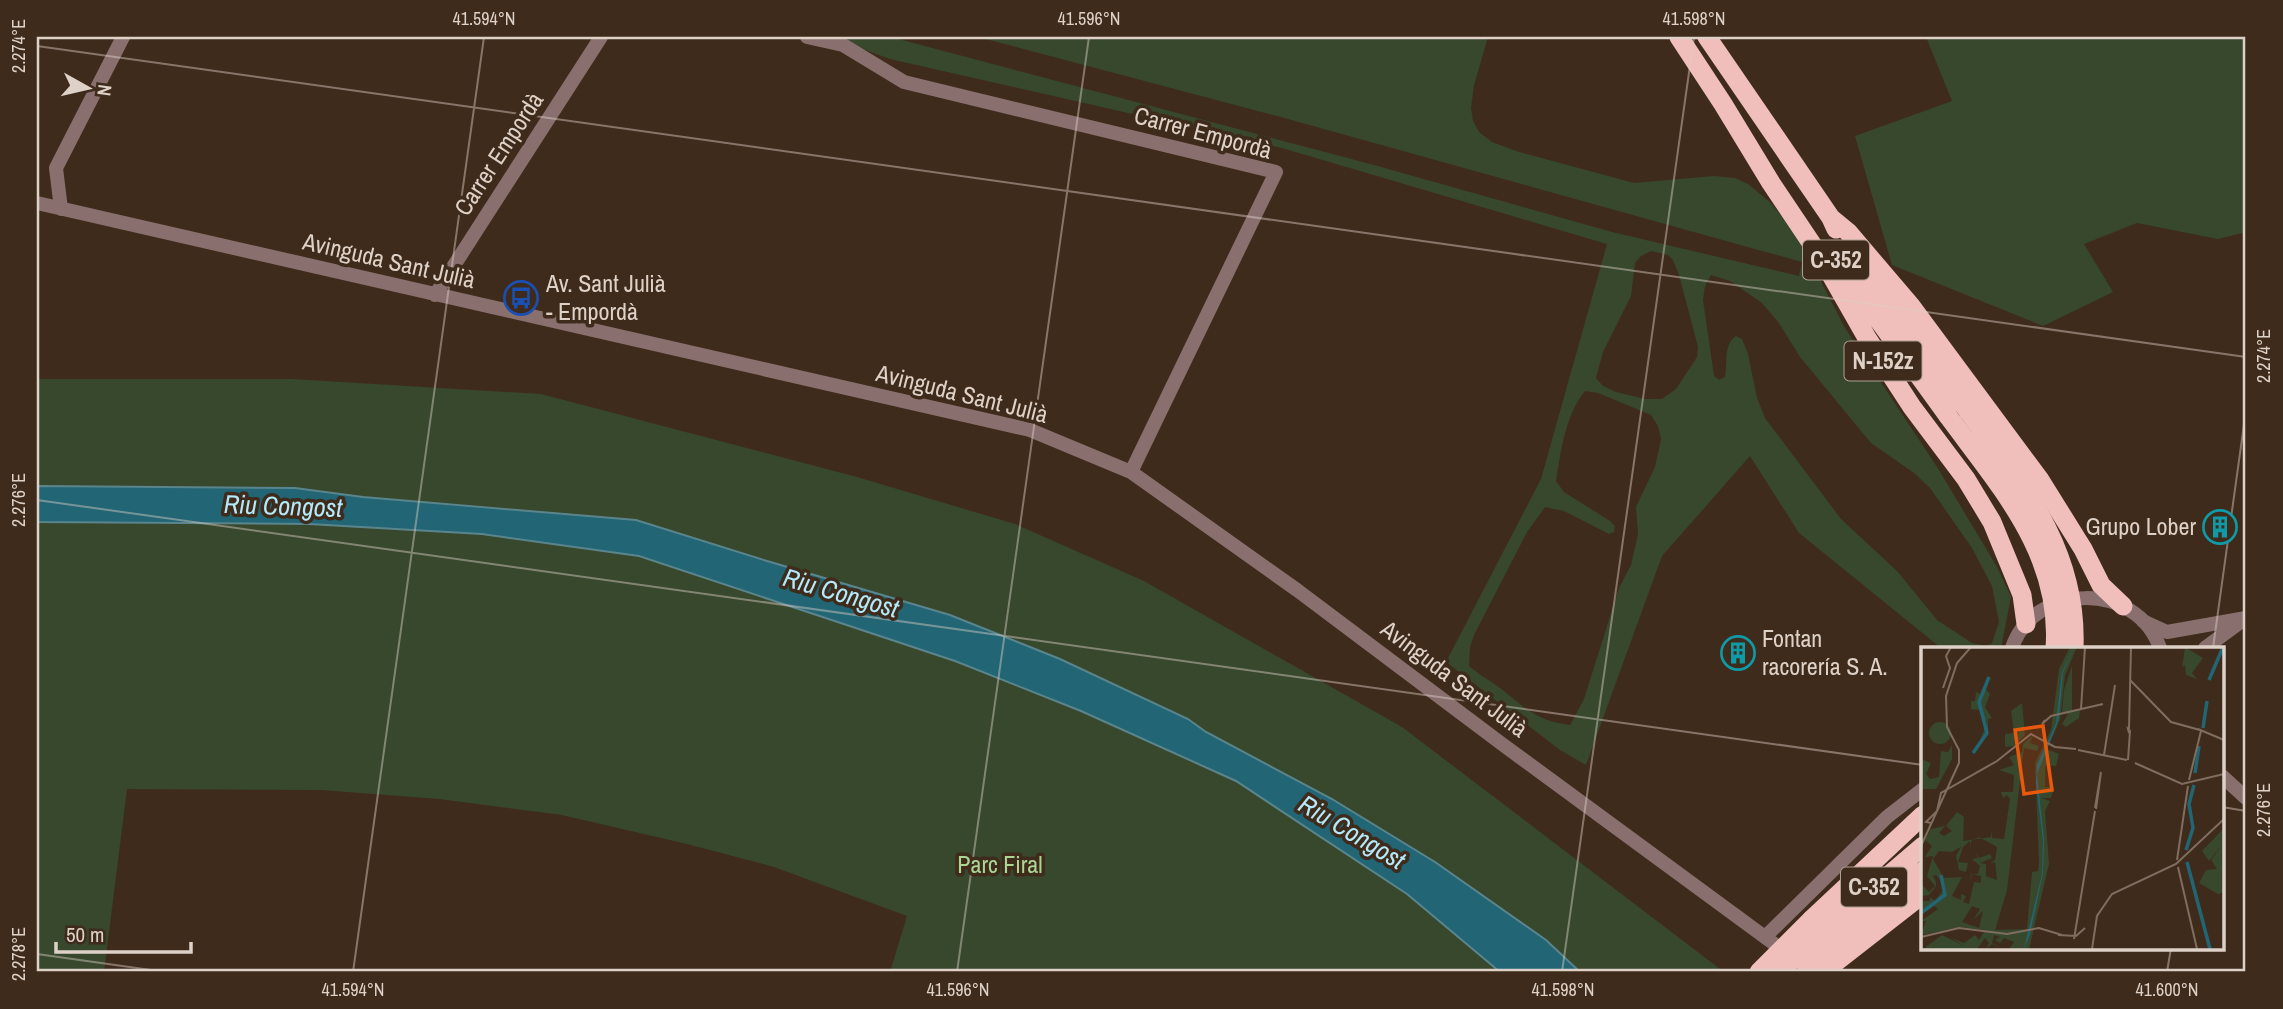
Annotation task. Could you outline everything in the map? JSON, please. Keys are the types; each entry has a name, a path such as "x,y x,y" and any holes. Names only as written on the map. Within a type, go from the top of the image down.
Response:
{"highway":[{"name":"N-152z","path":"1678,37 1822,259 1867,338 1966,479 1992,522 2022,595 2026,624"},
{"name":"N-152z","path":"1707,37 1831,218 1849,232 1911,306 2040,480 2083,549 2101,584 2123,606"},
{"name":"C-352","path":"1723,104 1777,174 2014,507 2044,564 2054,598 2057,628 2055,647"},
{"name":"C-352","path":"1831,218 1839,238 2035,502 2056,543 2068,581 2075,622 2074,647"},
{"path":"1823,972 1833,934 1921,819"},
{"name":"C-352","path":"1809,972 1833,934 1921,848"},
{"name":"C-352","path":"1779,972 1921,871"},
{"path":"1759,972 1833,934 1921,895"}],"street":[{"path":"37,211 61,209 56,167 123,37"},
{"name":"Carrer Empordà","path":"435,295 601,37"},
{"name":"Carrer Empordà","path":"807,37 843,45 904,82 1276,172 1130,472"},
{"name":"Avinguda Sant Julià","path":"37,204 1030,430 1130,472 1297,590 1809,972"},
{"path":"2012,647 2026,624 2038,612 2064,600 2085,597 2107,600 2123,606"},
{"name":"N-152z","path":"2123,606 2143,621 2159,647"},
{"path":"2143,621 2167,632 2246,618"},
{"path":"2208,647 2246,618"},
{"path":"2224,778 2246,798"},
{"path":"1765,937 1886,817 1921,791"}],"green space":[{"path":"829,37 891,37 1374,165 1612,232 1799,276 1802,262 1288,119 978,37 1488,37 1474,85 1471,108 1473,121 1479,132 1492,142 1634,183 1714,176 1735,178 1748,184 1771,203 1798,237 1845,328 1939,470 1997,567 2011,597 2001,647 1940,647 1799,533 1750,456 1662,556 1586,765 1560,750 1446,662 1541,479 1607,244 1282,148 890,59","holes":["1651,251 1668,255 1679,275 1698,347 1697,357 1676,389 1662,399 1645,399 1616,392 1603,386 1596,378 1603,352 1631,296 1635,263","1711,275 1730,281 1762,303 1779,323 1800,357 1871,443 1914,473 1930,488 1972,548 1992,586 1999,622 1992,643 1986,646 1972,643 1937,620 1897,571 1841,519 1765,418 1742,339 1736,336 1729,344 1725,377 1719,380 1714,376 1703,300 1705,286","1585,391 1598,393 1651,415 1658,426 1661,439 1655,467 1636,507 1638,534 1631,565 1619,588 1584,699 1570,725 1538,716 1469,666 1474,635 1527,532 1545,507 1564,511 1609,534 1614,532 1615,526 1610,521 1564,492 1556,481 1565,434 1573,411"]},
{"path":"1926,37 2246,37 2246,232 2218,239 2137,223 2084,244 2113,292 2043,326 1892,265 1855,136 1952,101"},
{"path":"37,379 292,379 541,394 857,477 1015,524 1144,581 1402,727 1724,972 1580,972 1546,940 1435,862 1332,799 1206,732 1188,719 1060,659 759,558 636,520 363,497 295,488 37,486"},
{"name":"Parc Firal","path":"37,522 309,524 482,534 639,556 955,661 1081,711 1236,781 1407,894 1500,972 890,972 907,916 774,867 687,844 562,815 439,799 321,790 127,789 104,972 37,972"}],"water":[{"name":"Riu Congost","path":"37,486 295,488 363,497 636,520 950,615 1060,659 1188,719 1206,732 1332,799 1435,862 1546,940 1580,972 1500,972 1407,894 1236,781 1081,711 955,661 639,556 482,534 309,524 37,522"}],"place":[{"name":"Av. Sant Julià - Empordà","path":"521,298"},
{"name":"Grupo Lober","path":"2220,527"},
{"name":"Fontan racorería S. A.","path":"1738,653"}]}
